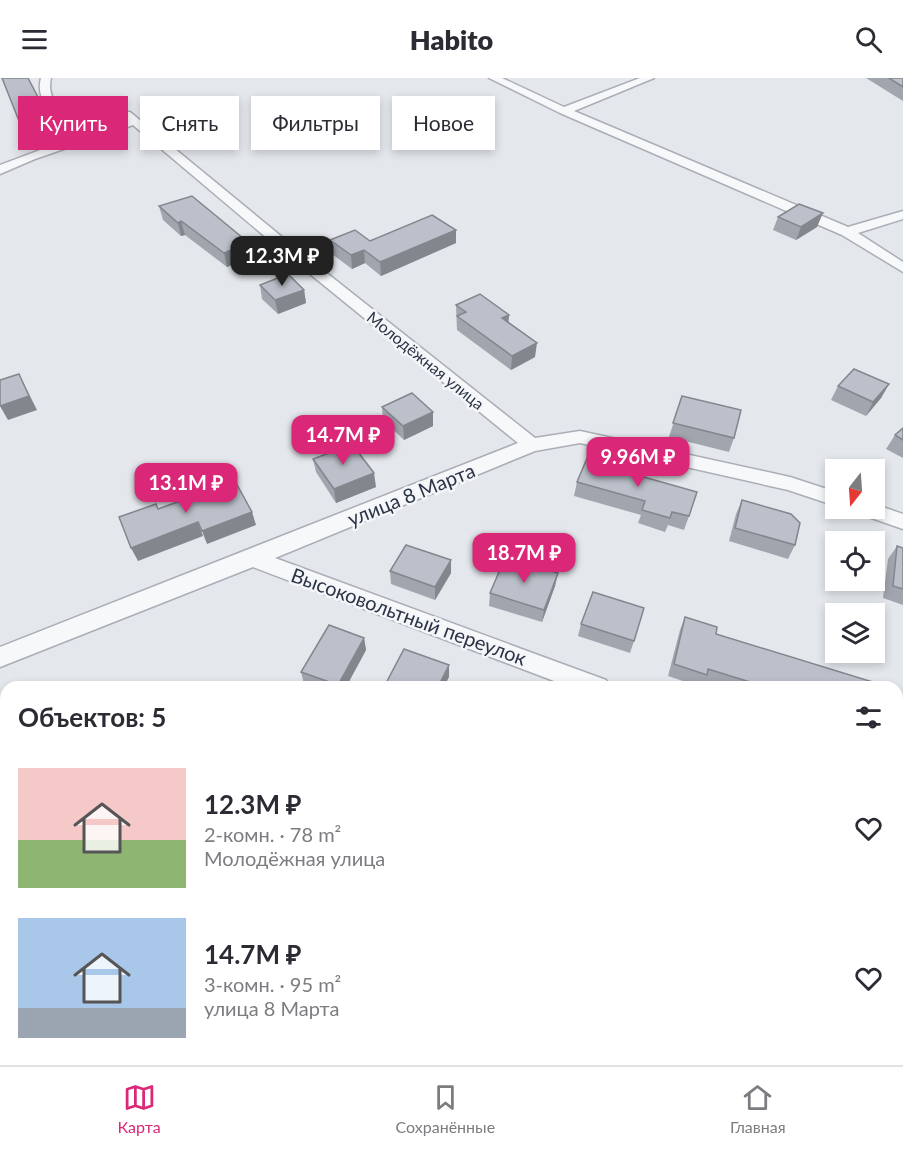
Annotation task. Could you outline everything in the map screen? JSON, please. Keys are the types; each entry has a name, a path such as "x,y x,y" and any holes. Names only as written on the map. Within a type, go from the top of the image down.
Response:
{"street":[{"path":"45,96 42,88 46,78"},
{"path":"494,78 564,111 847,231 903,268"},
{"path":"564,111 649,78"},
{"name":"Молодёжная улица","path":"128,119 130,118 299,258 532,445"},
{"path":"0,170 48,150"},
{"path":"847,231 903,215"},
{"name":"улица 8 Марта","path":"0,657 532,445 580,437 790,484 825,495"},
{"path":"885,516 903,522"},
{"name":"Высоковольтный переулок","path":"253,558 582,681"}],"building":[{"path":"2,78 28,78 37,96 18,96 18,118"},
{"path":"889,78 903,78 903,87"},
{"path":"192,196 249,243 224,253 181,221 178,223 159,206"},
{"path":"799,204 823,213 801,227 778,217"},
{"path":"432,215 456,230 380,262 364,250 351,255 330,240 355,230 370,241"},
{"path":"288,274 304,290 275,300 260,285"},
{"path":"480,294 509,315 502,318 537,343 512,356 457,316 466,312 456,305"},
{"path":"854,369 889,384 873,402 838,386"},
{"path":"19,374 29,396 0,406 0,380"},
{"path":"412,393 433,412 403,426 382,407"},
{"path":"682,396 741,410 734,438 673,423"},
{"path":"903,428 903,440 895,435"},
{"path":"352,444 374,473 334,489 313,459"},
{"path":"588,456 620,465 619,470 697,492 689,516 672,512 670,518 642,510 645,501 577,482"},
{"path":"235,481 252,512 202,531 198,522 131,548 119,517 156,504 158,509"},
{"path":"742,500 791,514 800,523 795,545 735,528"},
{"path":"406,545 451,560 435,587 390,571"},
{"path":"897,546 903,548 903,589 893,586"},
{"path":"505,558 558,573 544,610 490,593"},
{"path":"593,592 644,608 634,641 581,624"},
{"path":"685,617 717,627 716,634 869,681 747,681 708,669 707,675 674,664"},
{"path":"329,625 364,638 340,681 327,681 301,672"},
{"path":"404,649 449,665 441,681 387,681"}]}
